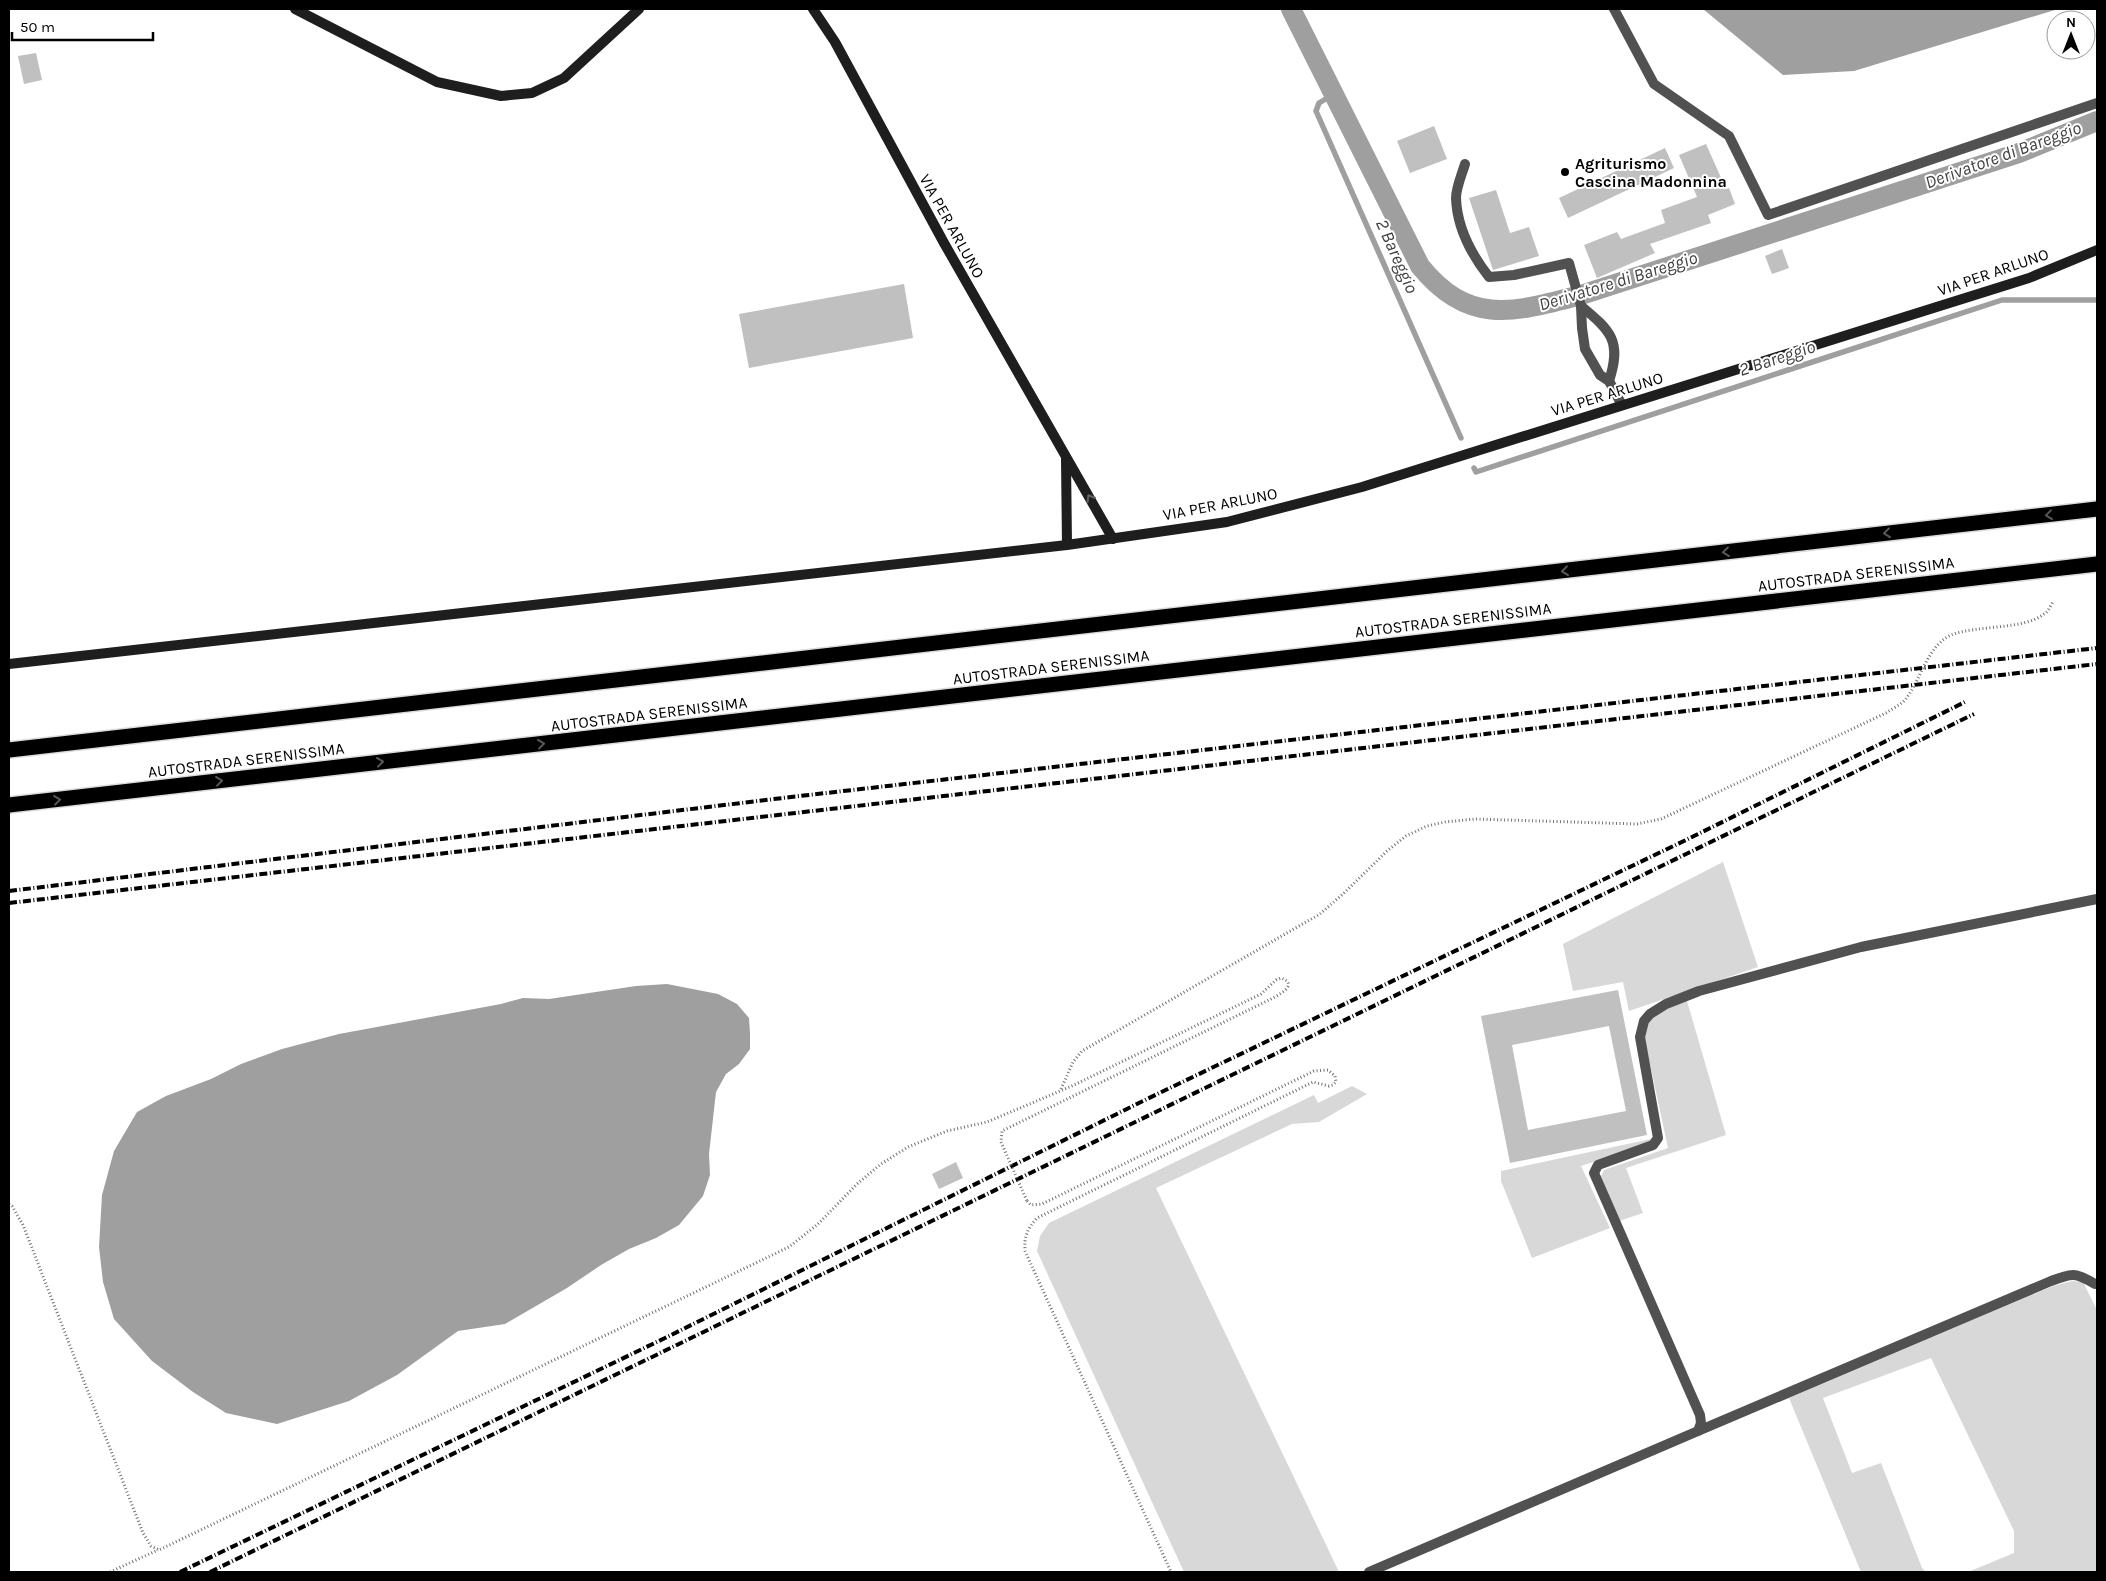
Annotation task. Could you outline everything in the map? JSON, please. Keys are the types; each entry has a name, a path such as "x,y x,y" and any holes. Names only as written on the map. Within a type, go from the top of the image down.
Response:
{"highway":[{"path":"9,750 2097,509"},
{"name":"AUTOSTRADA SERENISSIMA","path":"9,805 2097,564"}],"street":[{"path":"294,9 437,82 501,96 532,93 564,78 639,9"},
{"name":"VIA PER ARLUNO","path":"813,9 836,42 944,243 1066,458 1116,538 1226,522 1362,487 2029,278 2097,250"},
{"path":"1614,9 1654,84 1729,136 1768,215 2097,103"},
{"path":"1465,164 1456,197 1464,236 1476,261 1489,277 1514,275 1569,263 1582,306 1582,328 1585,348 1600,375 1609,381 1622,406"},
{"path":"1582,306 1602,323 1608,331 1615,348 1615,363 1609,381"},
{"name":"VIA PER ARLUNO","path":"1066,458 1067,545"},
{"path":"9,664 1116,538"},
{"path":"1698,1431 1701,1423 1700,1415 1594,1173 1598,1165 1653,1145 1658,1138 1640,1037 1644,1021 1650,1014 1666,1004 1699,991 1861,947 2097,899"},
{"path":"1370,1572 2051,1281 2074,1274 2080,1275 2095,1284"}],"path":[{"path":"1060,1090 1073,1062 1082,1051 1320,914 1387,851 1406,836 1427,826 1475,819 1637,824 1661,819 1886,713 1901,703 1940,642 1962,632 2039,618 2045,614 2053,602"},
{"path":"110,1572 789,1247 818,1224 856,1184 881,1164 908,1147 946,1131 987,1122 1074,1085 1262,994 1276,980 1281,978 1288,984 1288,988 1284,992 1002,1131 1001,1142 1028,1201 1031,1205 1042,1204 1314,1071 1328,1070 1335,1076 1336,1082 1333,1085 1329,1086 1313,1082 1037,1218 1024,1238 1025,1251 1172,1572"},
{"path":"9,1204 23,1225 143,1533 151,1546 159,1550"}],"shaded area":[{"path":"1703,9 2058,9 2046,10 2046,13 1854,71 1783,75"},
{"path":"1723,862 1758,967 1629,1011 1623,982 1573,991 1563,944"},
{"path":"667,984 718,994 737,1004 749,1018 750,1034 750,1049 739,1064 726,1074 716,1092 709,1154 710,1175 703,1196 679,1225 656,1238 629,1249 505,1324 458,1331 397,1375 349,1401 277,1424 226,1413 193,1392 152,1361 114,1319 103,1282 99,1247 102,1195 114,1151 137,1112 166,1096 211,1079 241,1064 282,1049 339,1034 501,1004 523,998 549,999 636,986"},
{"path":"1687,1001 1726,1135 1626,1168 1643,1213 1619,1221 1601,1176 1604,1170 1668,1148 1644,1036 1646,1029 1654,1017"},
{"path":"1352,1086 1367,1094 1319,1122 1292,1124 1156,1188 1339,1572 1184,1572 1037,1251 1040,1236 1049,1223 1314,1095 1318,1103"},
{"path":"1651,1139 1648,1144 1581,1166 1610,1228 1532,1258 1501,1181 1501,1171"},
{"path":"2072,1281 2083,1282 2097,1310 2097,1572 1968,1572 2014,1553 2014,1531 1931,1358 1823,1398 1852,1473 1881,1463 1922,1568 1926,1572 1861,1572 1789,1398 2053,1286"}],"building":[{"path":"36,53 42,80 24,84 18,56"},
{"path":"1434,126 1447,159 1410,173 1397,141"},
{"path":"1706,144 1726,189 1729,188 1735,204 1708,215 1711,223 1650,244 1655,253 1597,278 1584,245 1617,232 1621,239 1665,223 1661,210 1697,197 1679,155"},
{"path":"1665,148 1674,168 1568,218 1559,198"},
{"path":"1496,190 1510,233 1529,227 1539,256 1493,270 1469,198"},
{"path":"1782,249 1789,268 1772,274 1765,256"},
{"path":"904,284 913,338 749,368 739,314"},
{"path":"1618,990 1647,1135 1510,1163 1481,1016","holes":["1609,1026 1626,1111 1528,1130 1512,1045"]},
{"path":"956,1162 963,1178 939,1189 932,1174"}],"waterway":[{"name":"Derivatore di Bareggio","path":"1291,9 1420,266 1438,285 1457,299 1475,306 1494,310 1535,306 1581,295 2019,153 2097,121"},
{"name":"2 Bareggio","path":"1334,94 1319,103 1316,111 1461,438"},
{"name":"2 Bareggio","path":"1474,468 1476,472 2002,300 2097,300"}],"railway":[{"path":"9,891 791,797 2097,648"},
{"path":"9,903 2097,664"},
{"path":"180,1572 665,1338 1147,1099 1688,839 1967,701"},
{"path":"210,1572 1974,714"}],"place":[{"name":"Agriturismo Cascina Madonnina","path":"1565,172"}]}
